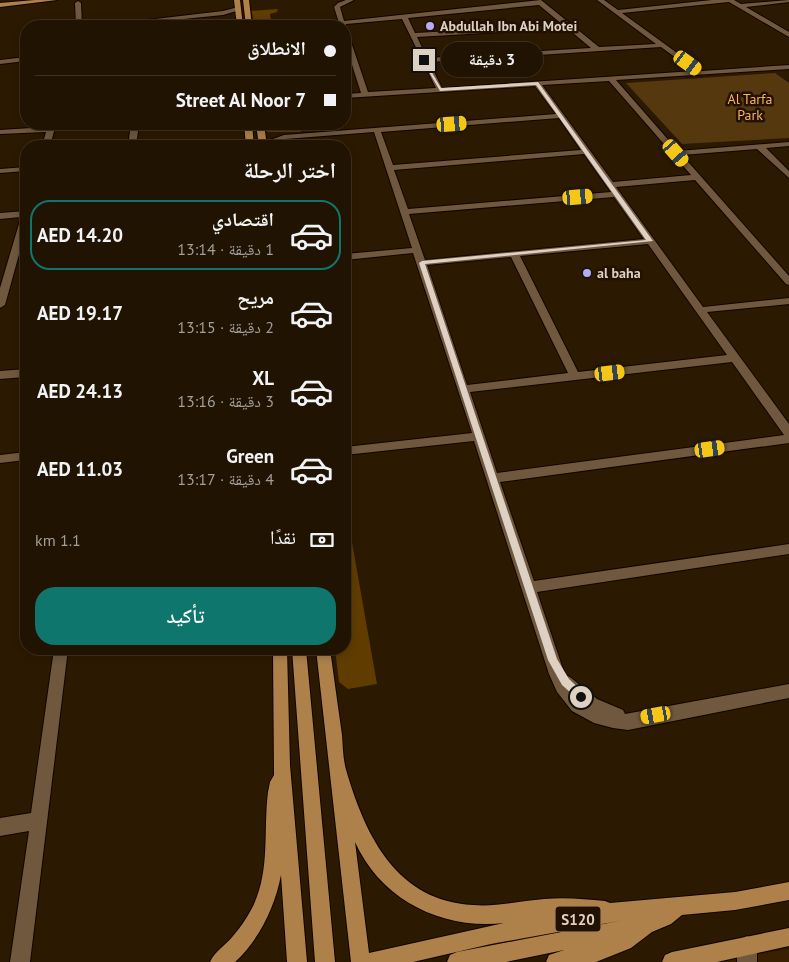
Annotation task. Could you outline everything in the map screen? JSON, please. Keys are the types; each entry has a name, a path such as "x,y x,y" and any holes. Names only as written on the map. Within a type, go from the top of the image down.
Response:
{"main road":[{"path":"0,4 24,0"},
{"path":"0,4 54,0"},
{"path":"232,0 238,8"},
{"path":"247,1 249,20"},
{"path":"280,655 282,765 297,962"},
{"path":"299,655 325,962"},
{"path":"324,655 361,962"},
{"path":"220,962 248,932 259,914 269,890 274,865 275,806 282,765"},
{"path":"338,772 365,844 376,862 390,878 409,894 426,903 447,911 469,915 490,915 567,907 617,911"},
{"name":"S120","path":"370,962 491,935 617,911 676,908 735,901 789,891"},
{"path":"457,962 645,925 664,917 676,908"},
{"path":"556,962 612,948 625,942 645,925"},
{"path":"672,962 747,954 789,937"}],"street":[{"path":"341,20 338,5 351,0"},
{"path":"338,12 342,5 356,0"},
{"path":"600,0 700,72"},
{"path":"665,0 674,6"},
{"path":"617,12 729,0 789,35"},
{"path":"740,6 789,0"},
{"path":"76,1 78,20"},
{"path":"351,23 539,2 597,49"},
{"path":"175,20 223,13 238,8"},
{"path":"404,16 440,90"},
{"path":"413,35 569,26"},
{"path":"424,60 663,45"},
{"path":"351,52 365,95"},
{"path":"0,62 20,60"},
{"path":"351,96 789,66"},
{"path":"610,78 789,282"},
{"path":"537,83 789,433"},
{"path":"275,140 284,136 560,116"},
{"path":"0,132 20,130"},
{"path":"267,130 284,136"},
{"path":"377,130 494,478 553,660 556,677 565,694 591,716 616,722 628,722 789,692"},
{"path":"676,153 789,144"},
{"path":"759,146 789,176"},
{"path":"390,168 586,152"},
{"path":"0,172 20,170"},
{"path":"610,185 698,178"},
{"path":"405,212 616,194"},
{"path":"0,216 20,214"},
{"path":"0,305 20,235"},
{"path":"422,263 650,241"},
{"path":"351,256 417,250"},
{"path":"514,254 575,377"},
{"path":"700,310 789,301"},
{"path":"464,389 734,358"},
{"path":"0,375 20,373"},
{"path":"351,450 480,436"},
{"path":"494,478 789,439"},
{"path":"0,459 20,457"},
{"path":"529,587 789,549"},
{"path":"20,962 60,655"},
{"path":"0,827 39,820"}],"shaded area":[{"path":"278,9 277,12 270,14 271,20 253,20 252,12 250,11"},
{"path":"264,130 301,130 301,132 268,132"},
{"path":"351,537 377,684 348,689 339,682 336,655 351,655"},
{"path":"789,949 789,962 713,962"}],"green space":[{"name":"Al Tarfa Park","path":"775,73 789,83 789,138 682,144 626,83"}],"place":[{"name":"Abdullah Ibn Abi Motei","path":"430,26"},
{"name":"al baha","path":"587,273"}],"route":[{"path":"424,60 440,90 537,83 650,241 422,263 553,660 566,682 581,697"}]}
